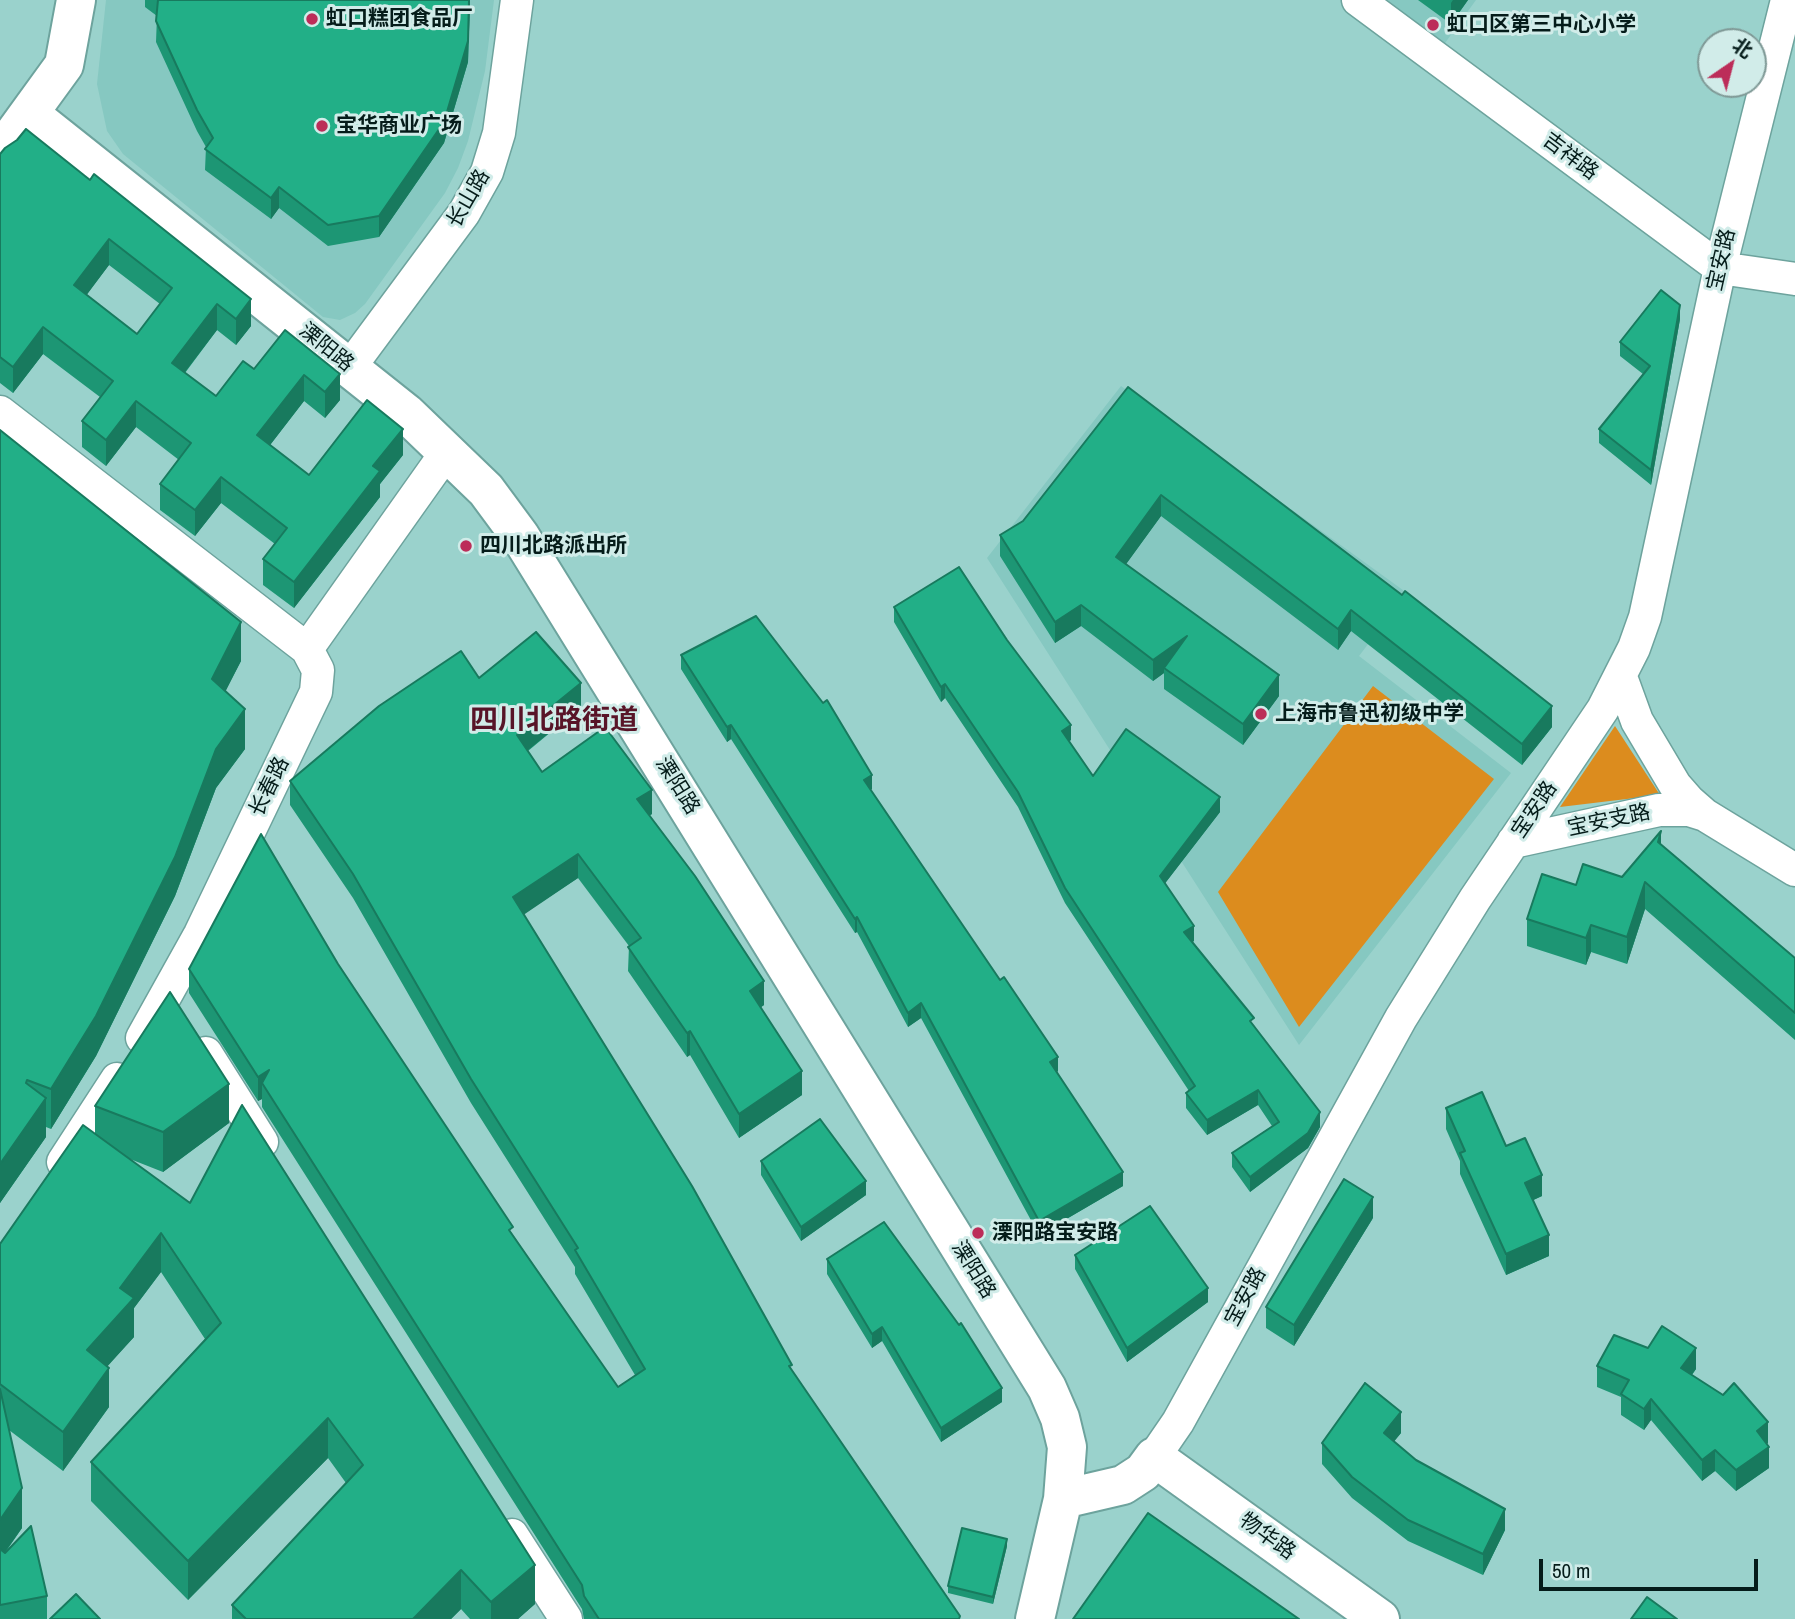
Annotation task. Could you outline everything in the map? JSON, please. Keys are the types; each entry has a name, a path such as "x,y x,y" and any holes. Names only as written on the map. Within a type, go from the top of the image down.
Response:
{"street":[{"path":"0,153 64,65 76,0"},
{"name":"长山路","path":"350,367 464,213 487,172 499,133 517,0"},
{"name":"吉祥路","path":"1359,0 1720,268 1795,279"},
{"name":"宝安路","path":"1063,1499 1123,1485 1143,1472 1154,1457 1190,1400 1383,1049 1621,677 1645,617 1720,268 1787,0"},
{"name":"溧阳路","path":"30,114 350,367 448,450 486,490 520,536 1047,1388 1060,1418 1066,1447 1063,1499 1035,1619"},
{"path":"0,412 307,649 448,450"},
{"name":"长春路","path":"45,1188 101,1105 180,1013 200,934 316,692 318,670 307,649"},
{"name":"宝安支路","path":"1621,677 1637,721 1675,785 1705,815 1795,870"},
{"name":"宝安支路","path":"1513,842 1659,810 1689,810 1705,815"},
{"path":"180,1013 281,1171"},
{"name":"物华路","path":"1154,1457 1380,1619"},
{"path":"498,1513 566,1619"}],"shaded area":[{"name":"宝华商业广场","path":"106,0 494,0 485,71 468,141 458,168 445,193 365,304 355,313 340,320 323,317 123,154 107,131 97,84"},
{"name":"虹口区第三中心小学","path":"1373,0 1476,0 1440,50"},
{"name":"上海市鲁迅初级中学","path":"1121,386 1407,593 1359,656 1511,773 1299,1045 987,558"},
{"path":"1373,686 1494,779 1299,1027 1218,892"},
{"path":"1615,726 1660,795 1560,807"}],"building":[{"name":"宝华商业广场","path":"158,0 469,0 468,41 444,122 379,216 328,225 279,187 271,198 205,149 213,138 197,110 156,21"},
{"path":"26,129 90,180 94,174 251,299 236,319 217,304 172,363 216,396 243,361 254,369 285,330 340,374 325,392 304,375 257,435 309,475 367,400 403,429 373,466 380,471 294,582 263,559 287,528 221,477 195,510 160,484 191,443 136,401 106,440 82,421 113,381 43,327 13,367 0,357 0,154","holes":["109,239 172,288 137,334 74,285"]},
{"path":"1661,290 1680,305 1651,470 1599,429 1650,366 1620,342"},
{"path":"1128,387 1402,595 1405,591 1552,706 1522,744 1351,610 1338,629 1161,495 1116,557 1279,675 1243,724 1164,668 1187,636 1153,660 1081,605 1055,622 1000,535 1023,521"},
{"path":"0,430 241,622 212,679 245,709 216,749 175,857 96,1016 51,1089 27,1080 26,1083 46,1098 0,1164"},
{"path":"959,567 1007,640 1071,725 1062,731 1093,776 1126,729 1220,797 1160,876 1194,926 1184,932 1254,1018 1250,1021 1320,1112 1308,1133 1250,1177 1232,1153 1279,1122 1258,1090 1207,1120 1186,1093 1195,1086 1065,888 1018,792 945,684 941,687 894,607"},
{"path":"756,616 823,703 827,700 872,775 864,780 1000,980 1004,977 1058,1057 1050,1062 1123,1172 1039,1221 921,1003 908,1013 857,917 855,919 731,725 727,727 681,655"},
{"path":"536,632 581,683 517,735 542,772 605,727 652,790 637,799 695,876 764,981 750,991 802,1071 739,1114 690,1031 687,1033 628,947 641,938 578,854 513,897 692,1186 792,1365 789,1366 960,1616 959,1619 599,1619 584,1596 582,1585 262,1083 269,1070 258,1077 189,969 261,834 338,964 513,1227 509,1230 618,1387 645,1369 575,1250 578,1248 471,1079 353,874 290,781 379,706 461,651 479,678"},
{"path":"1661,831 1658,842 1795,958 1795,1013 1645,882 1627,937 1591,925 1586,938 1527,919 1542,874 1576,885 1583,864 1622,877"},
{"path":"170,992 229,1084 163,1132 95,1106"},
{"path":"1482,1092 1506,1146 1525,1138 1542,1175 1525,1183 1549,1235 1506,1254 1460,1153 1465,1151 1446,1108"},
{"path":"242,1105 535,1565 491,1602 461,1570 413,1619 246,1619 232,1605 363,1465 328,1418 188,1561 91,1462 221,1323 161,1233 120,1288 134,1298 87,1350 109,1368 63,1432 0,1384 0,1244 83,1125 190,1203"},
{"path":"820,1119 866,1181 801,1227 761,1161"},
{"path":"1344,1179 1373,1197 1294,1325 1266,1307"},
{"path":"1150,1206 1208,1288 1127,1348 1075,1255"},
{"path":"884,1222 959,1325 961,1323 1002,1388 941,1428 882,1327 872,1334 827,1259"},
{"path":"1662,1326 1696,1348 1681,1368 1723,1395 1734,1383 1768,1422 1757,1431 1769,1447 1736,1470 1715,1450 1702,1460 1651,1399 1644,1409 1621,1394 1629,1380 1597,1366 1614,1335 1648,1348"},
{"path":"1365,1383 1401,1412 1384,1433 1416,1460 1505,1509 1483,1554 1408,1520 1352,1477 1322,1443"},
{"path":"0,1389 22,1488 0,1520"},
{"path":"1148,1513 1299,1619 1073,1619"},
{"path":"31,1526 47,1596 0,1605 0,1549 5,1553"},
{"path":"962,1528 1007,1539 993,1597 948,1586"},
{"path":"76,1594 100,1619 50,1619"},
{"path":"1647,1597 1677,1619 1631,1619"}],"place":[{"name":"虹口糕团食品厂","path":"312,19"},
{"name":"虹口区第三中心小学","path":"1433,25"},
{"name":"宝华商业广场","path":"322,126"},
{"name":"四川北路派出所","path":"466,546"},
{"name":"上海市鲁迅初级中学","path":"1261,714"},
{"name":"溧阳路宝安路","path":"978,1233"}],"district":[{"name":"四川北路街道","path":"554,721"}]}
